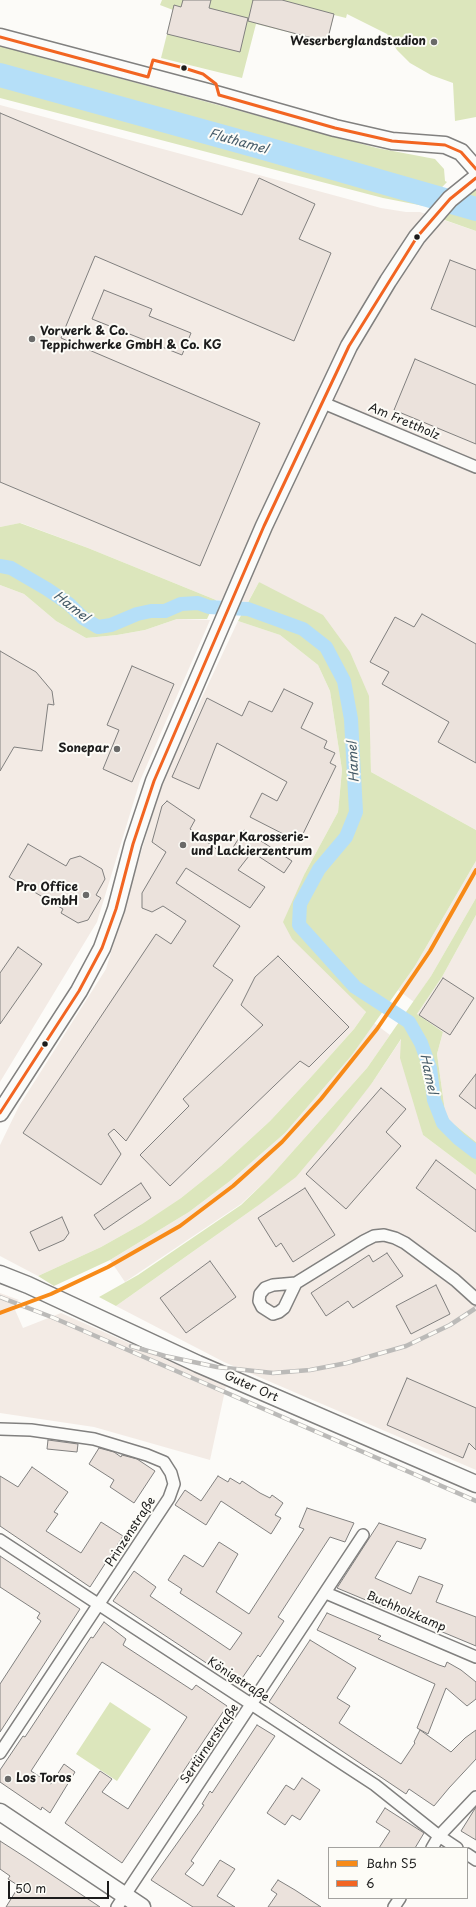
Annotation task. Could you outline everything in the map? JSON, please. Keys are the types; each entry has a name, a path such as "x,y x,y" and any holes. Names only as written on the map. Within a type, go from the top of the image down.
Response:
{"main road":[{"path":"0,37 219,95 335,128 392,141 445,145 460,152 476,169"},
{"path":"0,1113 79,991 102,948 116,909 133,844 154,782 223,620 321,402 348,346 417,237 437,213 471,182"},
{"path":"0,1267 28,1285"},
{"path":"0,1274 28,1285"},
{"name":"Guter Ort","path":"28,1285 198,1364 476,1484"},
{"path":"0,1812 121,1901 142,1907"}],"street":[{"name":"Am Frettholz","path":"321,402 476,467"},
{"path":"296,1283 364,1241 374,1236 384,1235 405,1243 455,1280 476,1299"},
{"name":"Prinzenstraße","path":"0,1429 31,1430 94,1439 148,1455 164,1462 172,1473 174,1484 169,1498 99,1606 0,1753"},
{"name":"Sertürnerstraße","path":"121,1901 363,1535"},
{"name":"Königstraße","path":"0,1540 375,1785 439,1836 456,1847"},
{"name":"Buchholzkamp","path":"326,1593 476,1657"},
{"path":"433,1847 439,1836 476,1796"}],"shaded area":[{"path":"0,105 381,208 406,212 420,212 476,231 476,830 371,772 368,696 259,582 248,602 216,600 88,548 21,523 0,527"},
{"path":"0,585 24,594 56,621 86,638 145,630 177,619 210,620 140,781 97,922 0,1082"},
{"path":"238,621 280,635 318,665 330,691 342,770 338,812 305,873 352,997 366,1012 354,1029 270,1121 221,1166 181,1198 142,1224 101,1247 38,1276 0,1256 0,1145 19,1106 106,969 165,776"},
{"path":"476,861 476,898 431,976 414,1002 398,990 415,966"},
{"path":"476,915 476,1142 450,1121 445,1111 437,1054 443,1032 417,1014 442,977"},
{"path":"374,1023 390,1035 367,1068 269,1178 241,1204 125,1282 110,1260 189,1212 230,1181 285,1133 352,1055"},
{"path":"402,1038 423,1135 476,1175 476,1470 224,1362 116,1306 256,1207 372,1083"},
{"path":"0,1293 19,1300 12,1303 23,1328 61,1313 226,1386 210,1460 94,1427 0,1413"}],"green space":[{"path":"162,0 476,0 476,117 455,121 453,83 431,75 410,63 397,50 387,34 347,14 346,18 334,15 327,42 256,24 242,78 161,58 173,10 160,5"},
{"path":"0,46 377,148 435,159 444,169 445,181 447,182 424,206 383,198 0,98"},
{"path":"476,179 476,231 436,217"},
{"path":"20,523 88,548 216,600 207,619 177,619 145,630 86,638 56,621 24,594 0,585 0,527"},
{"path":"259,582 323,615 350,652 369,696 371,772 476,830 476,861 415,966 352,1055 285,1133 230,1181 189,1212 110,1260 54,1286 38,1276 101,1247 142,1224 181,1198 221,1166 270,1121 354,1029 366,1012 292,939 283,922 305,873 338,812 342,770 330,691 318,665 280,635 238,621"},
{"path":"476,898 476,915 442,977 417,1014 443,1032 437,1054 445,1111 450,1121 476,1142 476,1175 423,1135 400,1058 401,1039 372,1083 334,1132 296,1177 116,1306 99,1297 138,1275 241,1205 269,1178 367,1068 431,976"},
{"path":"110,1702 151,1729 117,1781 76,1754"}],"building":[{"path":"183,0 211,0 209,8 248,18 240,52 167,34 174,5 181,7"},
{"path":"253,0 282,0 334,14 327,42 248,21"},
{"name":"Vorwerk & Co. Teppichwerke GmbH & Co. KG","path":"0,113 242,215 259,178 315,204 299,239 331,253 294,341 95,256 61,338 260,423 200,566 0,482"},
{"path":"450,260 476,270 476,327 431,309"},
{"path":"104,290 152,309 149,316 191,333 182,355 92,319"},
{"path":"415,359 476,385 476,444 394,410"},
{"path":"422,614 476,644 476,763 438,742 449,722 382,684 389,672 370,662 395,617 414,627"},
{"path":"0,651 36,672 52,691 54,705 48,704 42,751 14,747 0,771"},
{"path":"132,666 174,684 132,782 103,769 119,730 107,725"},
{"path":"284,689 313,703 301,728 327,741 324,748 335,753 330,763 336,766 299,842 250,817 262,793 277,801 287,782 217,743 199,789 172,777 207,698 242,716 249,701 272,712"},
{"path":"167,801 195,820 190,829 227,857 244,830 292,861 284,873 252,852 238,870 265,887 250,908 186,868 176,883 240,926 213,966 233,980 126,1141 114,1129 108,1134 121,1154 101,1185 23,1133 156,934 171,944 186,921 163,906 152,912 142,908 142,893 166,852 152,842 162,806"},
{"path":"28,844 66,866 70,859 80,856 102,869 105,879 96,895 101,898 88,920 78,923 61,913 63,909 9,877"},
{"path":"18,947 42,964 0,1024 0,973"},
{"path":"278,956 349,1027 309,1067 300,1061 170,1186 140,1155 189,1106 183,1099 263,1025 241,1005 255,977"},
{"path":"443,978 474,998 450,1035 419,1015"},
{"path":"476,1074 476,1109 459,1096"},
{"path":"381,1088 406,1109 386,1132 401,1146 346,1209 306,1174"},
{"path":"436,1160 476,1190 476,1232 416,1188"},
{"path":"141,1183 151,1198 104,1230 94,1215"},
{"path":"305,1188 335,1235 293,1262 281,1243 276,1247 258,1218"},
{"path":"62,1217 69,1233 64,1240 39,1251 30,1232"},
{"path":"387,1253 403,1276 353,1308 348,1301 326,1316 311,1293 369,1255 373,1262"},
{"path":"210,1261 236,1297 186,1333 160,1298"},
{"path":"436,1285 450,1314 411,1334 396,1306"},
{"path":"407,1378 476,1408 476,1450 469,1443 463,1458 387,1425"},
{"path":"48,1440 78,1444 77,1452 47,1449"},
{"path":"99,1448 114,1452 121,1457 122,1455 137,1459 155,1471 134,1503 110,1487 114,1480 89,1464"},
{"path":"32,1467 68,1492 54,1512 58,1514 46,1531 81,1553 101,1522 123,1536 90,1587 0,1526 0,1476 18,1487"},
{"path":"218,1476 228,1482 230,1478 240,1484 242,1481 260,1493 270,1498 272,1495 283,1503 275,1515 281,1518 271,1534 221,1501 206,1525 175,1505 185,1490 201,1501"},
{"path":"307,1508 354,1523 345,1542 330,1537 278,1617 284,1621 260,1657 258,1655 238,1684 113,1601 134,1571 156,1587 150,1596 230,1650 242,1633 180,1593 182,1589 168,1580 184,1555 203,1567 219,1542 238,1554 216,1592 249,1614 304,1529 299,1527"},
{"path":"379,1523 426,1539 421,1549 397,1541 375,1578 411,1594 419,1576 443,1585 436,1602 476,1617 476,1646 337,1588"},
{"path":"0,1556 80,1609 0,1732 0,1684 41,1621 37,1618 40,1613 0,1587"},
{"path":"327,1613 381,1636 378,1639 439,1665 445,1667 447,1662 461,1670 476,1682 476,1699 467,1706 446,1688 428,1734 417,1728 435,1684 317,1630"},
{"path":"104,1622 126,1639 123,1645 192,1690 196,1685 227,1706 122,1863 65,1823 100,1771 112,1779 102,1792 128,1809 187,1717 160,1699 102,1662 31,1771 51,1784 64,1764 75,1772 50,1813 42,1807 41,1810 0,1782 0,1770 23,1736 25,1737 91,1637 93,1638"},
{"path":"310,1640 356,1668 337,1698 350,1706 339,1723 401,1764 415,1743 414,1742 420,1730 451,1752 465,1738 476,1730 476,1759 434,1806 409,1789 406,1794 269,1702"},
{"path":"257,1725 275,1736 191,1861 194,1863 185,1874 203,1886 220,1860 235,1869 217,1896 235,1907 193,1907 151,1880 204,1805 202,1804 210,1791 212,1793"},
{"path":"302,1778 320,1790 300,1820 292,1815 285,1825 267,1813 286,1785 294,1790"},
{"path":"476,1807 476,1840 461,1831"},
{"path":"385,1808 424,1833 416,1847 380,1847 390,1831 376,1822"},
{"path":"0,1841 100,1907 6,1907 19,1886 8,1879 10,1876 0,1869"},
{"path":"278,1880 321,1907 268,1907 277,1894 271,1890"}],"waterway":[{"name":"Fluthamel","path":"0,75 476,209"},
{"name":"Hamel","path":"0,566 11,568 47,589 69,604 83,618 98,627 111,625 137,614 151,611 165,611 181,604 198,603 209,607 248,609 303,629 326,647 344,681 351,719 356,812 346,837 319,869 300,904 299,925 355,987 409,1022 421,1043 430,1068 434,1100 443,1123 459,1139 476,1152"}],"railway":[{"path":"0,1297 54,1318 476,1501"},
{"path":"131,1346 165,1356 217,1367 273,1373 310,1370 347,1363 406,1346 450,1325 476,1308"}],"rail line":[{"name":"S5","path":"0,1313 51,1294 108,1267 180,1226 233,1186 282,1142 321,1099 377,1029 430,951 476,870"}],"transit line":[{"name":"6","path":"0,37 148,77 153,60 184,68 203,74 216,84 219,95 335,128 392,141 445,145 461,152 476,169"},
{"name":"6","path":"0,1113 79,991 102,948 116,909 133,844 154,781 264,526 349,346 417,237 450,199 476,178"}],"place":[{"name":"Weserberglandstadion","path":"434,42"},
{"name":"Vorwerk & Co. Teppichwerke GmbH & Co. KG","path":"32,339"},
{"name":"Sonepar","path":"117,749"},
{"name":"Kaspar Karosserie- und Lackierzentrum","path":"183,845"},
{"name":"Pro Office GmbH","path":"86,895"},
{"name":"Los Toros","path":"8,1779"}]}
